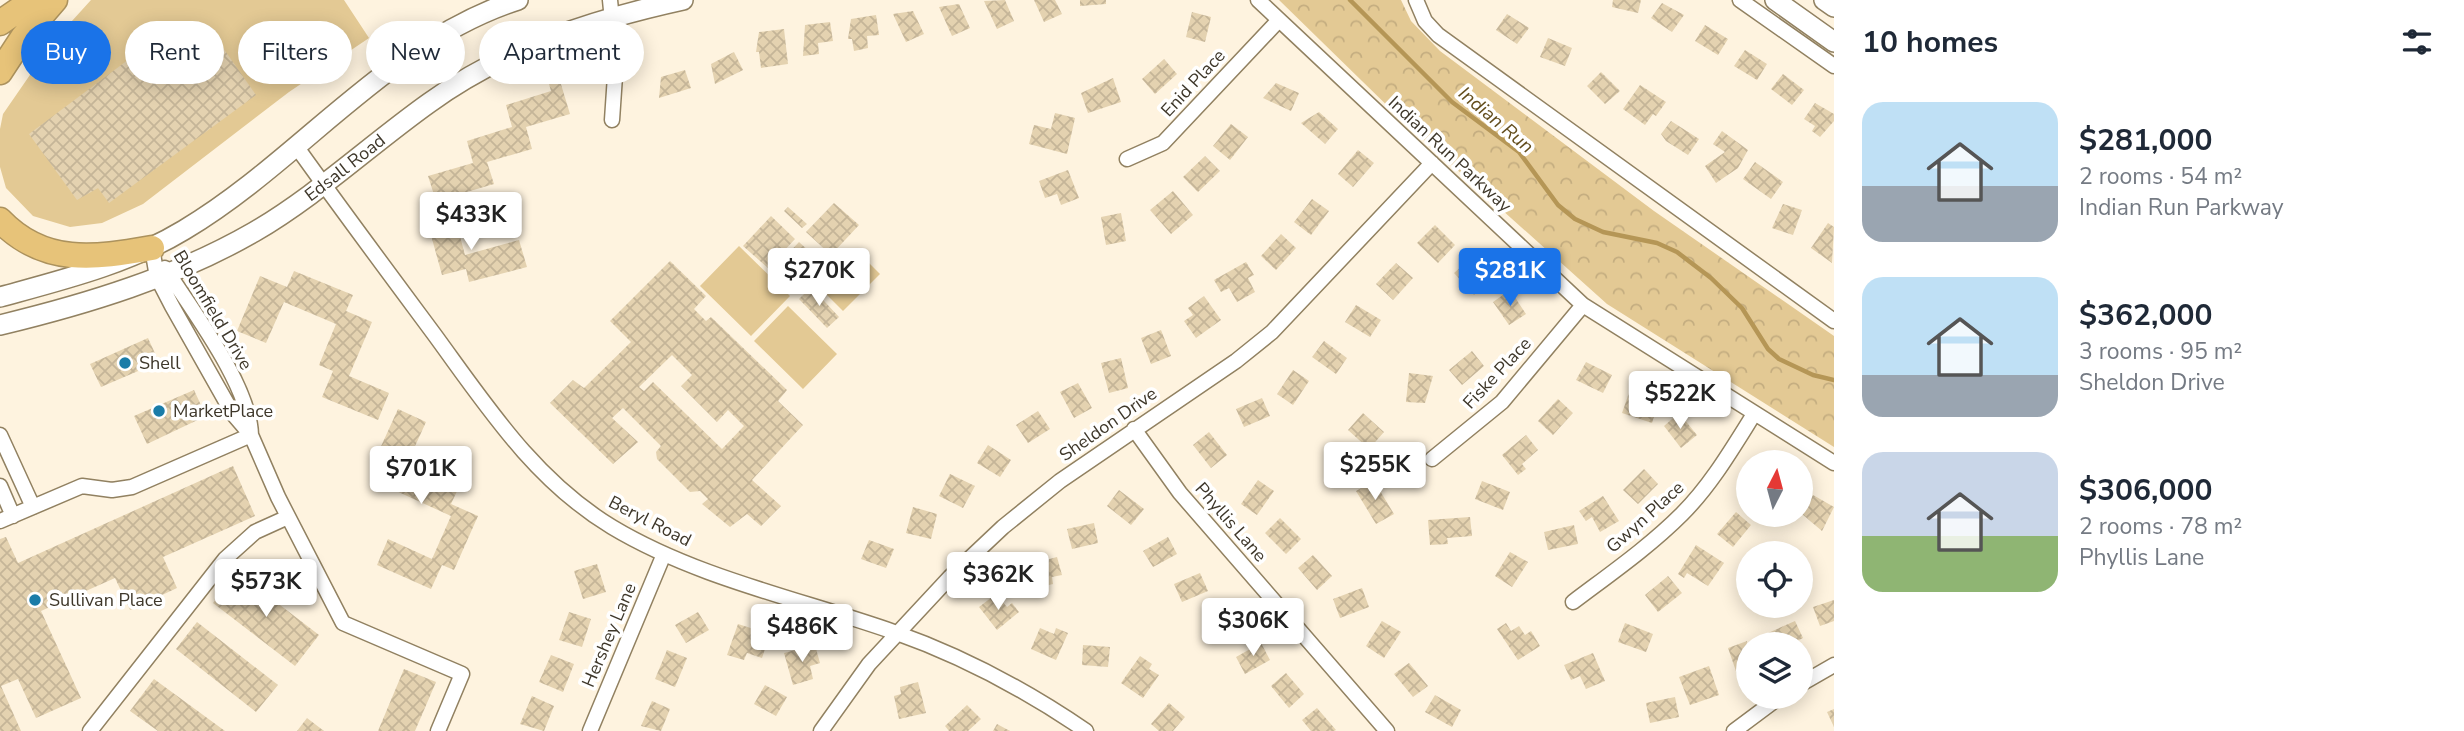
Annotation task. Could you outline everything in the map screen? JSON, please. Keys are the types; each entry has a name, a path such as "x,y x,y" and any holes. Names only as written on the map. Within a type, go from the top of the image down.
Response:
{"highway":[{"path":"0,23 33,0"},
{"path":"0,72 23,37 55,0"},
{"path":"0,220 26,242 65,254 97,258 152,248"}],"main road":[{"path":"0,297 64,279 152,248 222,204 436,36 469,17 518,0"},
{"name":"Edsall Road","path":"0,325 100,298 163,275 254,232 323,184 431,101 477,72 611,8 683,0"},
{"path":"1775,0 1834,42"},
{"path":"1824,0 1834,7"}],"street":[{"name":"Indian Run Parkway","path":"1258,0 1583,306 1834,463"},
{"path":"1416,0 1425,21 1438,35 1834,321"},
{"path":"1740,0 1834,66"},
{"path":"611,8 616,61 612,120"},
{"name":"Enid Place","path":"1127,159 1163,143 1279,20"},
{"name":"Beryl Road","path":"296,146 506,433 548,480 603,521 664,554 896,633 1002,679 1086,731"},
{"name":"Sheldon Drive","path":"821,731 896,633 1003,527 1060,481 1236,361 1272,332 1432,163"},
{"name":"Bloomfield Drive","path":"152,248 233,414 251,435 288,517 342,623 462,674 439,731"},
{"name":"Fiske Place","path":"1432,459 1502,402 1583,306"},
{"name":"Gwyn Place","path":"1573,602 1656,538 1683,513 1724,462 1754,414"},
{"name":"Phyllis Lane","path":"1134,429 1180,493 1387,731"},
{"path":"0,435 33,507"},
{"path":"0,486 7,519 82,486 112,490 132,487 251,435"},
{"path":"90,731 225,559 255,532 288,517"},
{"name":"Hershey Lane","path":"590,731 664,554"},
{"path":"1813,677 1834,665"},
{"path":"1734,731 1764,709"}],"green space":[{"path":"91,0 344,0 366,33 366,40 352,49 352,21 238,21 238,84 301,84 143,204 102,223 70,227 33,216 6,188 0,167 0,129 3,114 24,84 111,84 111,21 72,21"},
{"path":"1279,0 1401,0 1411,21 1440,51 1654,211 1834,336 1834,447 1607,304 1404,122"},
{"path":"739,246 790,296 751,336 700,286"},
{"path":"854,248 880,274 843,311 817,285"},
{"path":"788,306 837,354 803,389 754,341"}],"building":[{"path":"1005,0 1014,21 997,29 984,1"},
{"path":"1034,0 1055,0 1062,14 1044,22"},
{"path":"1080,0 1106,0 1106,4 1080,6"},
{"path":"1613,0 1641,0 1638,13 1612,7"},
{"path":"1662,3 1684,15 1672,32 1651,18"},
{"path":"959,4 970,28 952,36 939,7"},
{"path":"913,11 924,34 906,42 893,14"},
{"path":"1192,12 1211,17 1205,42 1186,37"},
{"path":"1507,14 1529,28 1517,44 1496,30"},
{"path":"876,15 879,35 867,36 868,48 854,51 852,39 848,39 851,19"},
{"path":"830,22 833,41 818,43 819,54 803,56 805,25"},
{"path":"1705,25 1728,39 1718,55 1695,41"},
{"path":"784,29 788,64 761,68 759,52 756,52 759,32"},
{"path":"1548,38 1572,48 1565,66 1540,57"},
{"path":"224,49 238,69 238,84 248,84 256,95 109,203 98,188 77,200 29,134 96,84 111,84 111,73 125,62 125,84 224,84"},
{"path":"1745,50 1767,64 1757,80 1734,66"},
{"path":"734,52 743,70 715,84 711,64"},
{"path":"1164,59 1177,74 1155,94 1142,79"},
{"path":"685,70 691,88 659,98 661,77"},
{"path":"1601,72 1620,91 1605,104 1587,86"},
{"path":"1783,74 1804,90 1792,105 1771,89"},
{"path":"1113,78 1121,102 1088,113 1081,93"},
{"path":"1276,83 1299,93 1291,111 1263,98"},
{"path":"549,84 561,84 570,114 526,127 532,149 487,162 494,184 436,201 428,176 473,163 467,141 512,127 506,105 551,91"},
{"path":"1640,85 1666,102 1645,125 1623,109"},
{"path":"1815,103 1834,114 1834,121 1820,137 1812,131 1815,126 1804,119"},
{"path":"1319,112 1338,129 1325,144 1301,123"},
{"path":"1055,113 1075,118 1067,154 1029,144 1034,125 1051,129"},
{"path":"1671,121 1699,139 1688,155 1666,141 1661,134"},
{"path":"1231,124 1248,137 1230,160 1213,146"},
{"path":"1722,131 1748,150 1738,168 1716,183 1705,166 1725,152 1713,144"},
{"path":"1358,150 1374,163 1353,187 1338,174"},
{"path":"1205,156 1220,171 1198,192 1183,177"},
{"path":"1755,162 1783,182 1771,199 1743,179"},
{"path":"1068,170 1079,198 1061,205 1057,194 1045,198 1039,181"},
{"path":"1173,191 1193,215 1171,234 1150,210"},
{"path":"1312,199 1329,211 1311,235 1294,222"},
{"path":"834,203 859,225 831,255 806,232"},
{"path":"1783,204 1802,210 1793,235 1772,228"},
{"path":"788,207 807,224 802,228 784,211"},
{"path":"453,210 465,255 519,240 527,267 469,282 466,269 442,275 426,217"},
{"path":"1121,213 1126,241 1106,245 1101,217"},
{"path":"771,216 795,239 768,268 743,246"},
{"path":"1828,223 1834,227 1832,263 1811,248"},
{"path":"1435,225 1455,245 1438,263 1417,243"},
{"path":"1281,234 1296,248 1276,270 1261,256"},
{"path":"799,242 823,264 795,294 771,272"},
{"path":"1470,259 1490,281 1474,295 1454,273"},
{"path":"670,261 706,296 694,309 706,321 711,317 787,390 778,401 803,425 752,480 781,506 761,526 747,514 730,527 702,504 708,499 700,491 690,492 657,459 656,452 661,446 623,408 612,418 638,442 613,464 550,403 573,380 584,388 631,342 610,321","holes":["672,355 692,375 681,386 717,422 728,410 744,426 722,449 653,382 644,391 639,387"]},
{"path":"1246,262 1254,275 1248,278 1255,292 1237,302 1229,288 1221,292 1214,280"},
{"path":"1396,263 1413,278 1393,300 1376,284"},
{"path":"294,271 353,295 346,311 372,322 349,376 389,393 378,420 322,397 333,371 319,365 336,324 284,302 266,343 237,331 260,276 287,287"},
{"path":"811,287 839,317 827,328 799,299"},
{"path":"1510,290 1526,314 1509,325 1493,302"},
{"path":"1204,296 1221,320 1196,338 1184,321 1193,315 1188,308"},
{"path":"1356,305 1381,320 1370,337 1345,322"},
{"path":"1161,330 1171,356 1151,364 1141,338"},
{"name":"Shell","path":"148,338 159,362 101,387 90,364"},
{"path":"1324,341 1347,358 1336,374 1312,357"},
{"path":"1472,351 1484,366 1462,385 1449,370"},
{"path":"1121,358 1128,388 1109,393 1101,363"},
{"path":"1586,362 1612,375 1603,393 1576,380"},
{"path":"1293,370 1309,381 1293,405 1277,394"},
{"path":"1409,373 1433,376 1425,403 1406,402"},
{"path":"1078,383 1092,408 1074,418 1060,392"},
{"path":"194,390 206,416 147,444 134,416"},
{"path":"1629,393 1658,404 1652,423 1622,413"},
{"path":"1262,398 1270,416 1244,427 1236,409"},
{"path":"1558,399 1573,413 1553,435 1538,421"},
{"path":"398,409 426,422 406,466 458,489 451,504 478,516 454,570 442,565 431,589 377,565 388,539 432,559 451,516 394,490 400,476 373,464"},
{"path":"1038,411 1050,429 1028,443 1016,425"},
{"path":"1363,413 1384,432 1369,449 1348,430"},
{"path":"1679,413 1697,435 1681,448 1664,426"},
{"path":"1209,432 1227,455 1211,468 1193,445"},
{"path":"1526,435 1538,450 1522,464 1526,469 1518,475 1502,455"},
{"path":"988,445 1011,460 1000,477 977,463"},
{"name":"Sullivan Place","path":"233,466 255,516 163,557 177,588 130,610 115,578 41,611 81,698 36,718 18,679 1,686 21,731 0,731 0,539 6,537 18,563"},
{"path":"1644,469 1658,484 1638,504 1623,490"},
{"path":"950,474 975,486 963,508 939,496"},
{"path":"1258,480 1274,491 1257,515 1241,504"},
{"path":"1374,481 1394,514 1376,524 1356,491"},
{"path":"1482,481 1510,492 1503,510 1475,499"},
{"path":"1119,490 1144,509 1131,525 1107,506"},
{"path":"1813,495 1834,507 1822,531 1813,523"},
{"path":"1603,496 1619,521 1600,532 1592,517 1586,521 1579,511"},
{"path":"913,507 937,514 931,539 906,533"},
{"path":"1736,512 1736,527 1749,527 1733,547 1717,534"},
{"path":"1470,517 1472,536 1447,538 1448,544 1430,545 1428,520"},
{"path":"1280,518 1301,539 1286,554 1265,533"},
{"path":"1094,523 1098,543 1072,549 1067,529"},
{"path":"1574,525 1578,544 1548,550 1544,532"},
{"path":"1168,537 1177,554 1153,567 1143,551"},
{"path":"869,540 894,549 886,568 861,559"},
{"path":"1696,545 1724,563 1708,586 1687,573 1684,578 1678,574"},
{"path":"1510,552 1528,562 1512,587 1495,576"},
{"path":"1313,555 1332,576 1317,590 1298,568"},
{"path":"1057,557 1062,575 1052,577 1053,584 1037,588 1031,564"},
{"path":"597,564 606,592 583,599 574,571"},
{"path":"237,572 319,635 295,666 213,603"},
{"path":"1200,573 1208,591 1182,602 1174,584"},
{"path":"1668,576 1682,593 1658,612 1645,595"},
{"path":"1362,588 1369,607 1340,618 1333,599"},
{"path":"996,594 1007,607 1012,603 1019,612 997,630 979,607"},
{"path":"1834,600 1834,621 1820,626 1813,607"},
{"path":"1230,608 1240,626 1215,639 1205,621"},
{"path":"569,612 591,619 582,647 559,640"},
{"path":"698,612 709,630 686,643 675,625"},
{"path":"1382,621 1401,632 1384,658 1366,646"},
{"path":"1795,621 1800,632 1770,632"},
{"path":"197,622 278,685 256,712 176,649"},
{"path":"1506,623 1511,631 1519,626 1525,635 1531,631 1540,646 1518,660 1497,629"},
{"path":"1625,623 1653,634 1646,652 1618,642"},
{"path":"738,624 770,634 762,658 747,653 744,660 727,655"},
{"path":"1040,628 1054,634 1056,628 1068,633 1056,660 1031,649"},
{"path":"1261,643 1270,660 1245,674 1236,657"},
{"path":"815,645 820,663 810,666 813,679 793,685 784,653"},
{"path":"1083,645 1110,647 1108,667 1082,665"},
{"path":"1736,645 1736,671 1728,648"},
{"path":"667,650 687,658 675,687 655,679"},
{"path":"1593,653 1605,681 1586,689 1580,676 1571,680 1564,665"},
{"path":"551,655 574,664 563,692 539,682"},
{"path":"1140,656 1152,664 1149,669 1159,675 1143,698 1121,683"},
{"path":"1409,663 1428,686 1413,697 1394,674"},
{"path":"1709,666 1719,695 1690,705 1679,677"},
{"path":"404,669 436,682 415,731 378,731"},
{"path":"1286,673 1304,694 1289,708 1271,686"},
{"path":"154,679 225,731 158,731 130,711"},
{"path":"918,682 926,713 899,719 894,696 901,694 900,687"},
{"path":"765,685 787,697 776,716 754,704"},
{"path":"1435,695 1461,710 1452,727 1425,712"},
{"path":"532,696 554,706 544,731 520,724"},
{"path":"1675,697 1679,717 1650,723 1646,703"},
{"path":"652,701 670,709 661,731 641,726"},
{"path":"1169,703 1185,717 1173,731 1159,731 1151,724"},
{"path":"967,705 981,719 968,731 949,731 945,726"},
{"path":"1317,708 1336,730 1311,731 1302,720"},
{"path":"1834,709 1834,727 1827,712"},
{"path":"307,718 324,731 297,731"},
{"path":"997,724 1010,731 993,731"}],"waterway":[{"name":"Indian Run","path":"1350,0 1452,102 1519,152 1558,205 1575,219 1603,232 1657,243 1677,252 1711,278 1742,308 1768,349 1779,359 1813,375 1834,380"}],"place":[{"name":"Shell","path":"125,363"},
{"name":"MarketPlace","path":"159,411"},
{"name":"Sullivan Place","path":"35,600"}]}
